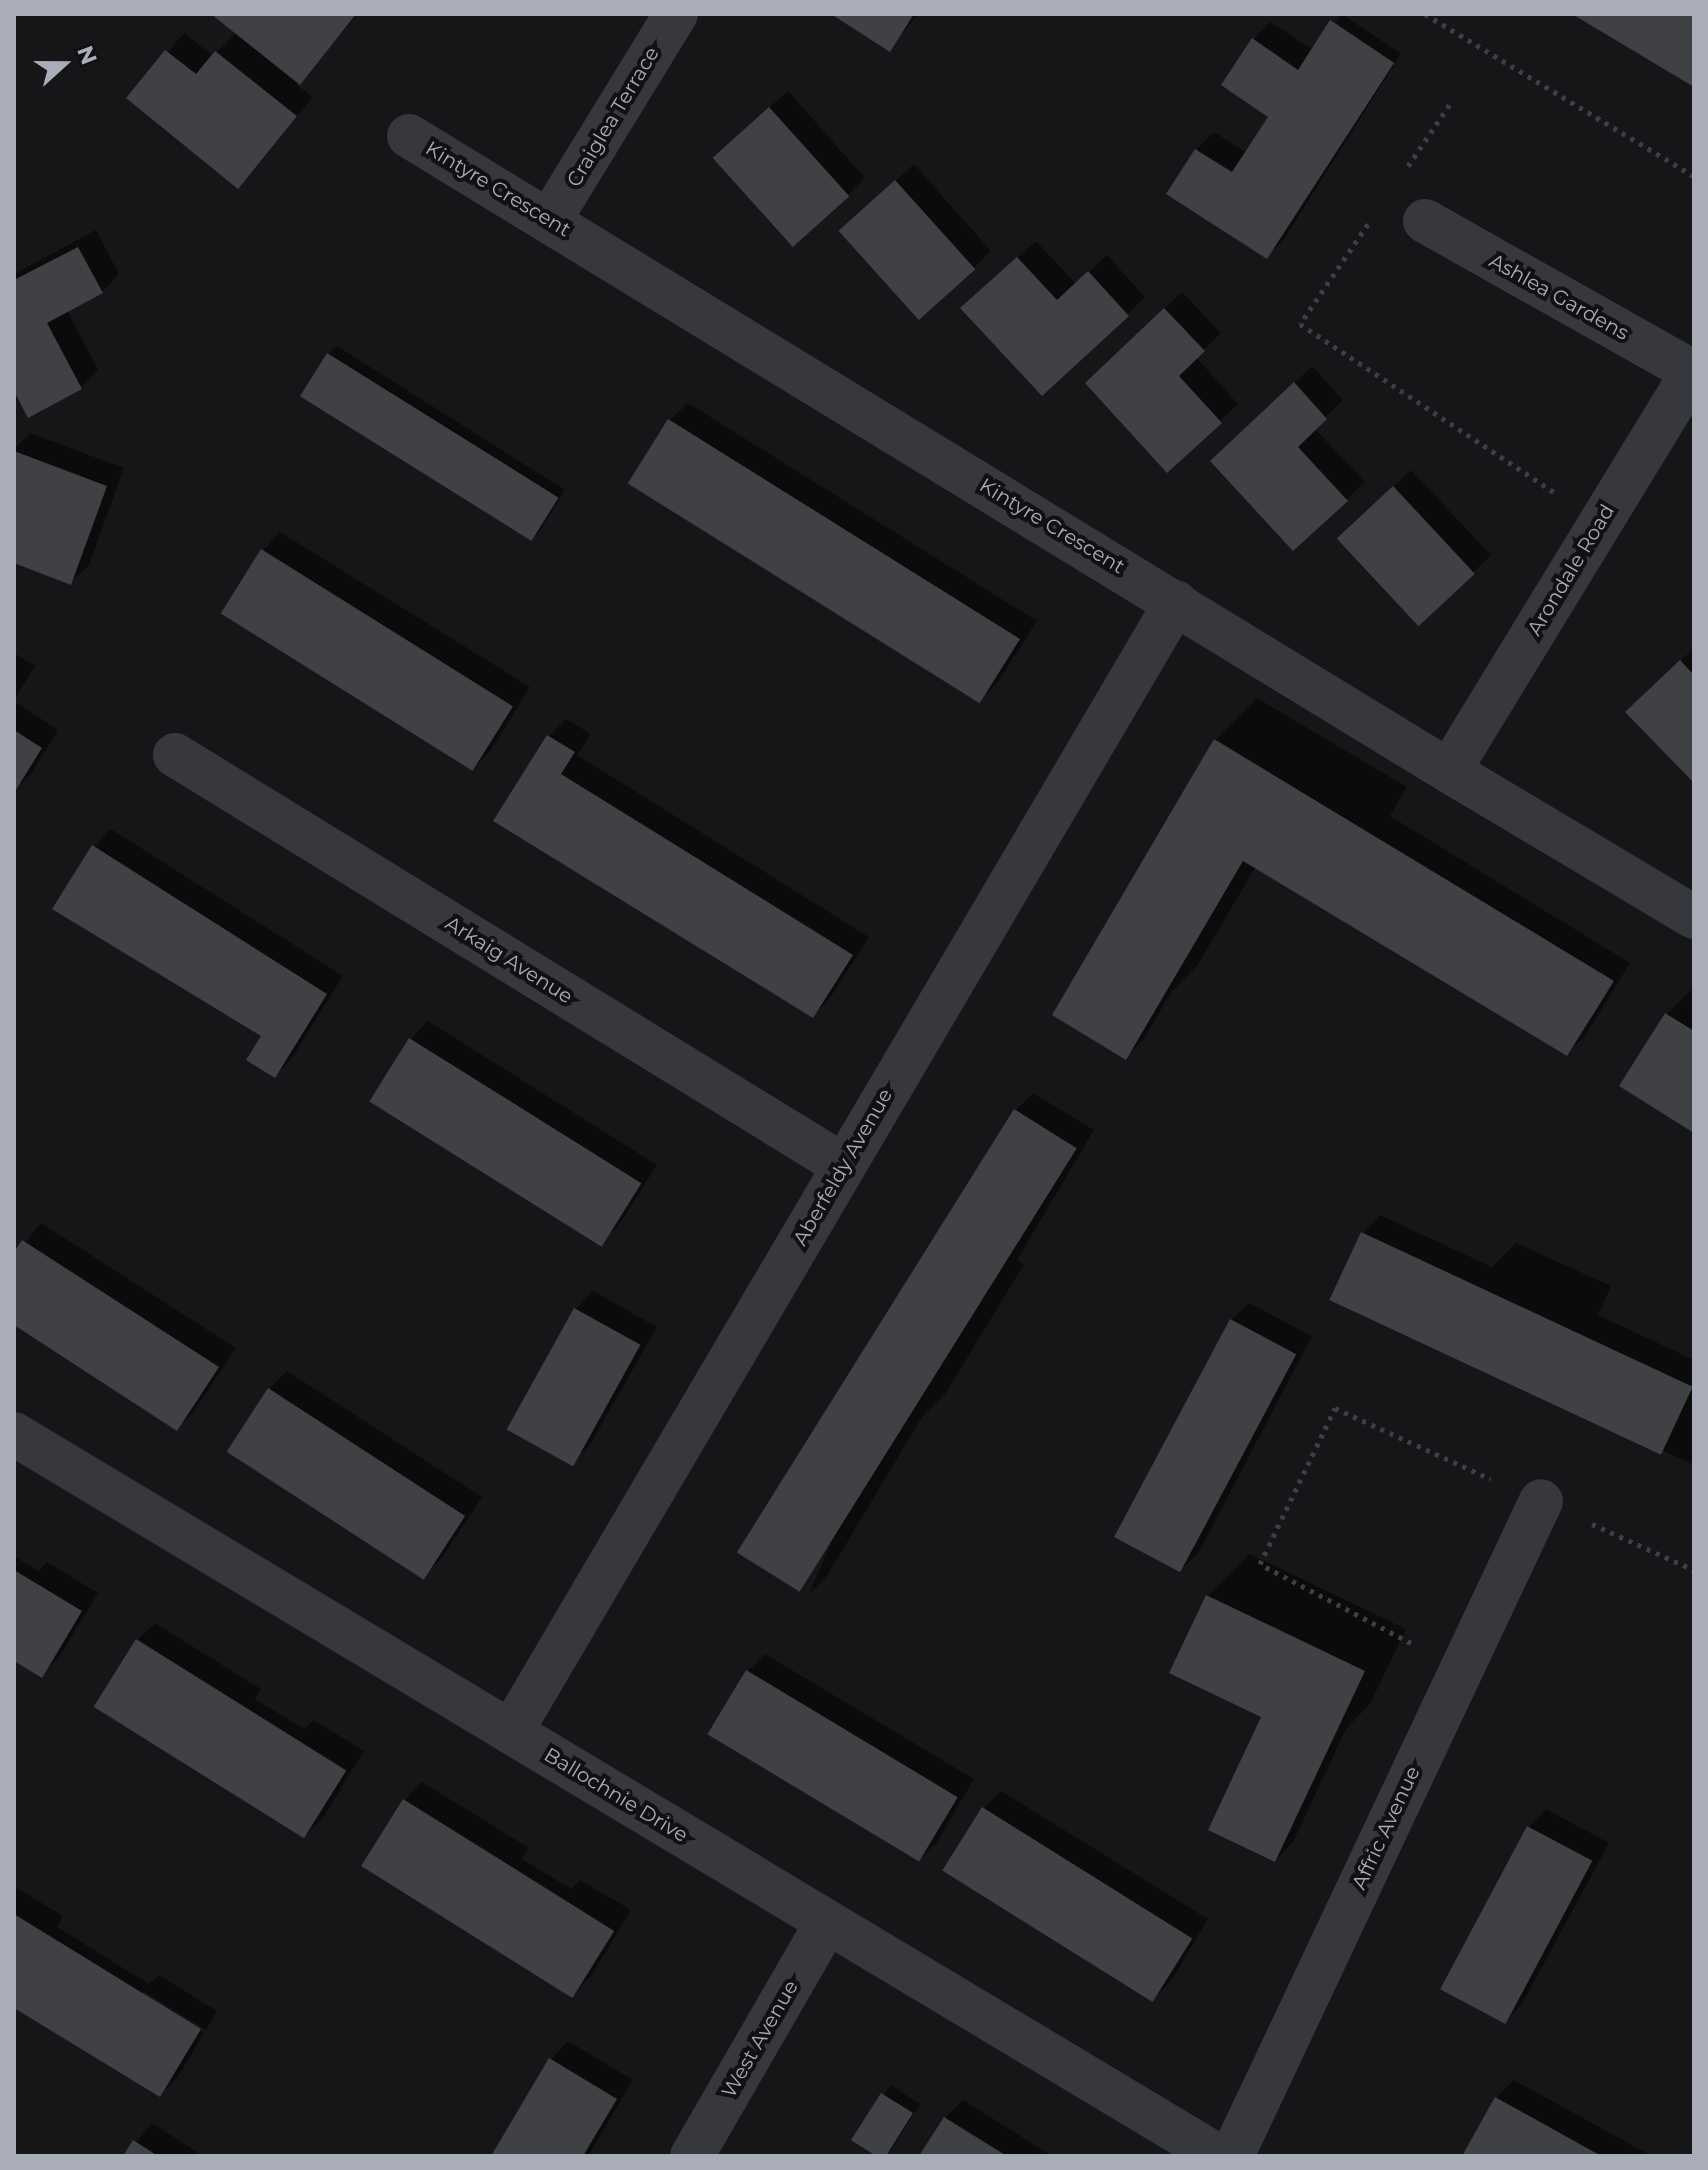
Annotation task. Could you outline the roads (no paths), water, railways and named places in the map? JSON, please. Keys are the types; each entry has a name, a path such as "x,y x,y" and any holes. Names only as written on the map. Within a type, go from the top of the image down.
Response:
{"street":[{"name":"Craiglea Terrace","path":"549,221 676,14"},
{"name":"Kintyre Crescent","path":"409,136 1449,771 1694,917"},
{"name":"Ashlea Gardens","path":"1425,221 1693,371"},
{"name":"Arondale Road","path":"1449,771 1693,371"},
{"name":"Aberfeldy Avenue","path":"511,1732 1176,602"},
{"name":"Arkaig Avenue","path":"175,755 844,1166"},
{"name":"Ballochnie Drive","path":"14,1434 1218,2156"},
{"name":"Affric Avenue","path":"1232,2156 1541,1501"},
{"name":"West Avenue","path":"692,2156 827,1922"}]}
